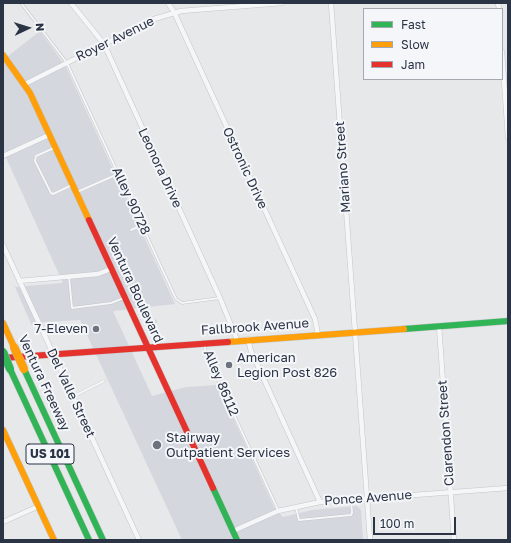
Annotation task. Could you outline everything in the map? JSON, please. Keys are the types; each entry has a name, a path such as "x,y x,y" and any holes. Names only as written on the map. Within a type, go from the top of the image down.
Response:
{"main road":[{"name":"Ventura Boulevard","path":"3,55 25,84 149,348 235,538"},
{"name":"Fallbrook Avenue","path":"3,358 508,321"},
{"name":"Ventura Freeway","path":"3,323 103,540"},
{"name":"Ventura Freeway","path":"3,352 89,540"},
{"path":"3,430 54,540"}],"street":[{"name":"Leonora Drive","path":"71,3 104,44 220,298 236,340"},
{"name":"Ostronic Drive","path":"168,3 174,12 315,319 318,334"},
{"path":"173,3 174,12"},
{"name":"Royer Avenue","path":"25,84 154,19 174,12 282,3"},
{"name":"Mariano Street","path":"331,3 370,540"},
{"path":"503,66 508,137"},
{"path":"3,156 49,135"},
{"name":"Del Valle Street","path":"3,245 139,540"},
{"path":"19,281 98,274 111,269"},
{"name":"Clarendon Street","path":"439,326 454,540"},
{"path":"248,340 251,351 320,502"},
{"name":"Ponce Avenue","path":"235,538 278,511 296,506 320,502 367,498 508,488"},
{"path":"3,522 38,506"}],"lane":[{"name":"Alley 90728","path":"21,3 67,63 179,302 220,298"},
{"path":"55,147 36,156 35,160 51,193 53,194 74,189 118,174"},
{"path":"131,230 142,225"},
{"path":"69,277 72,308 111,303 125,298"},
{"name":"Alley 86112","path":"204,343 206,354 278,511"},
{"path":"73,396 104,381"},
{"path":"296,506 299,520 351,515 351,500"}],"path":[{"path":"149,320 151,320 156,320 156,330 151,320"}],"shaded area":[{"path":"40,31 66,67 175,304 113,311 152,396 186,387 218,385 274,507 283,517 312,510 357,506 361,510 363,540 182,540 80,320 45,322 32,326 15,287 63,283 3,151 3,60"}],"traffic: fast":[{"path":"404,329 508,321"},
{"path":"3,352 10,369"},
{"path":"10,369 89,540"},
{"path":"24,369 103,540"},
{"path":"213,488 237,540"}],"traffic: slow":[{"path":"3,55 30,93 89,220"},
{"path":"3,323 14,347"},
{"path":"228,342 404,329"},
{"path":"14,347 24,369"},
{"path":"3,430 54,540"}],"traffic: jam":[{"path":"89,220 213,488"},
{"path":"3,358 228,342"}],"place":[{"name":"7-Eleven","path":"96,329"},
{"name":"American Legion Post 826","path":"229,365"},
{"name":"Stairway Outpatient Services","path":"157,445"}]}
